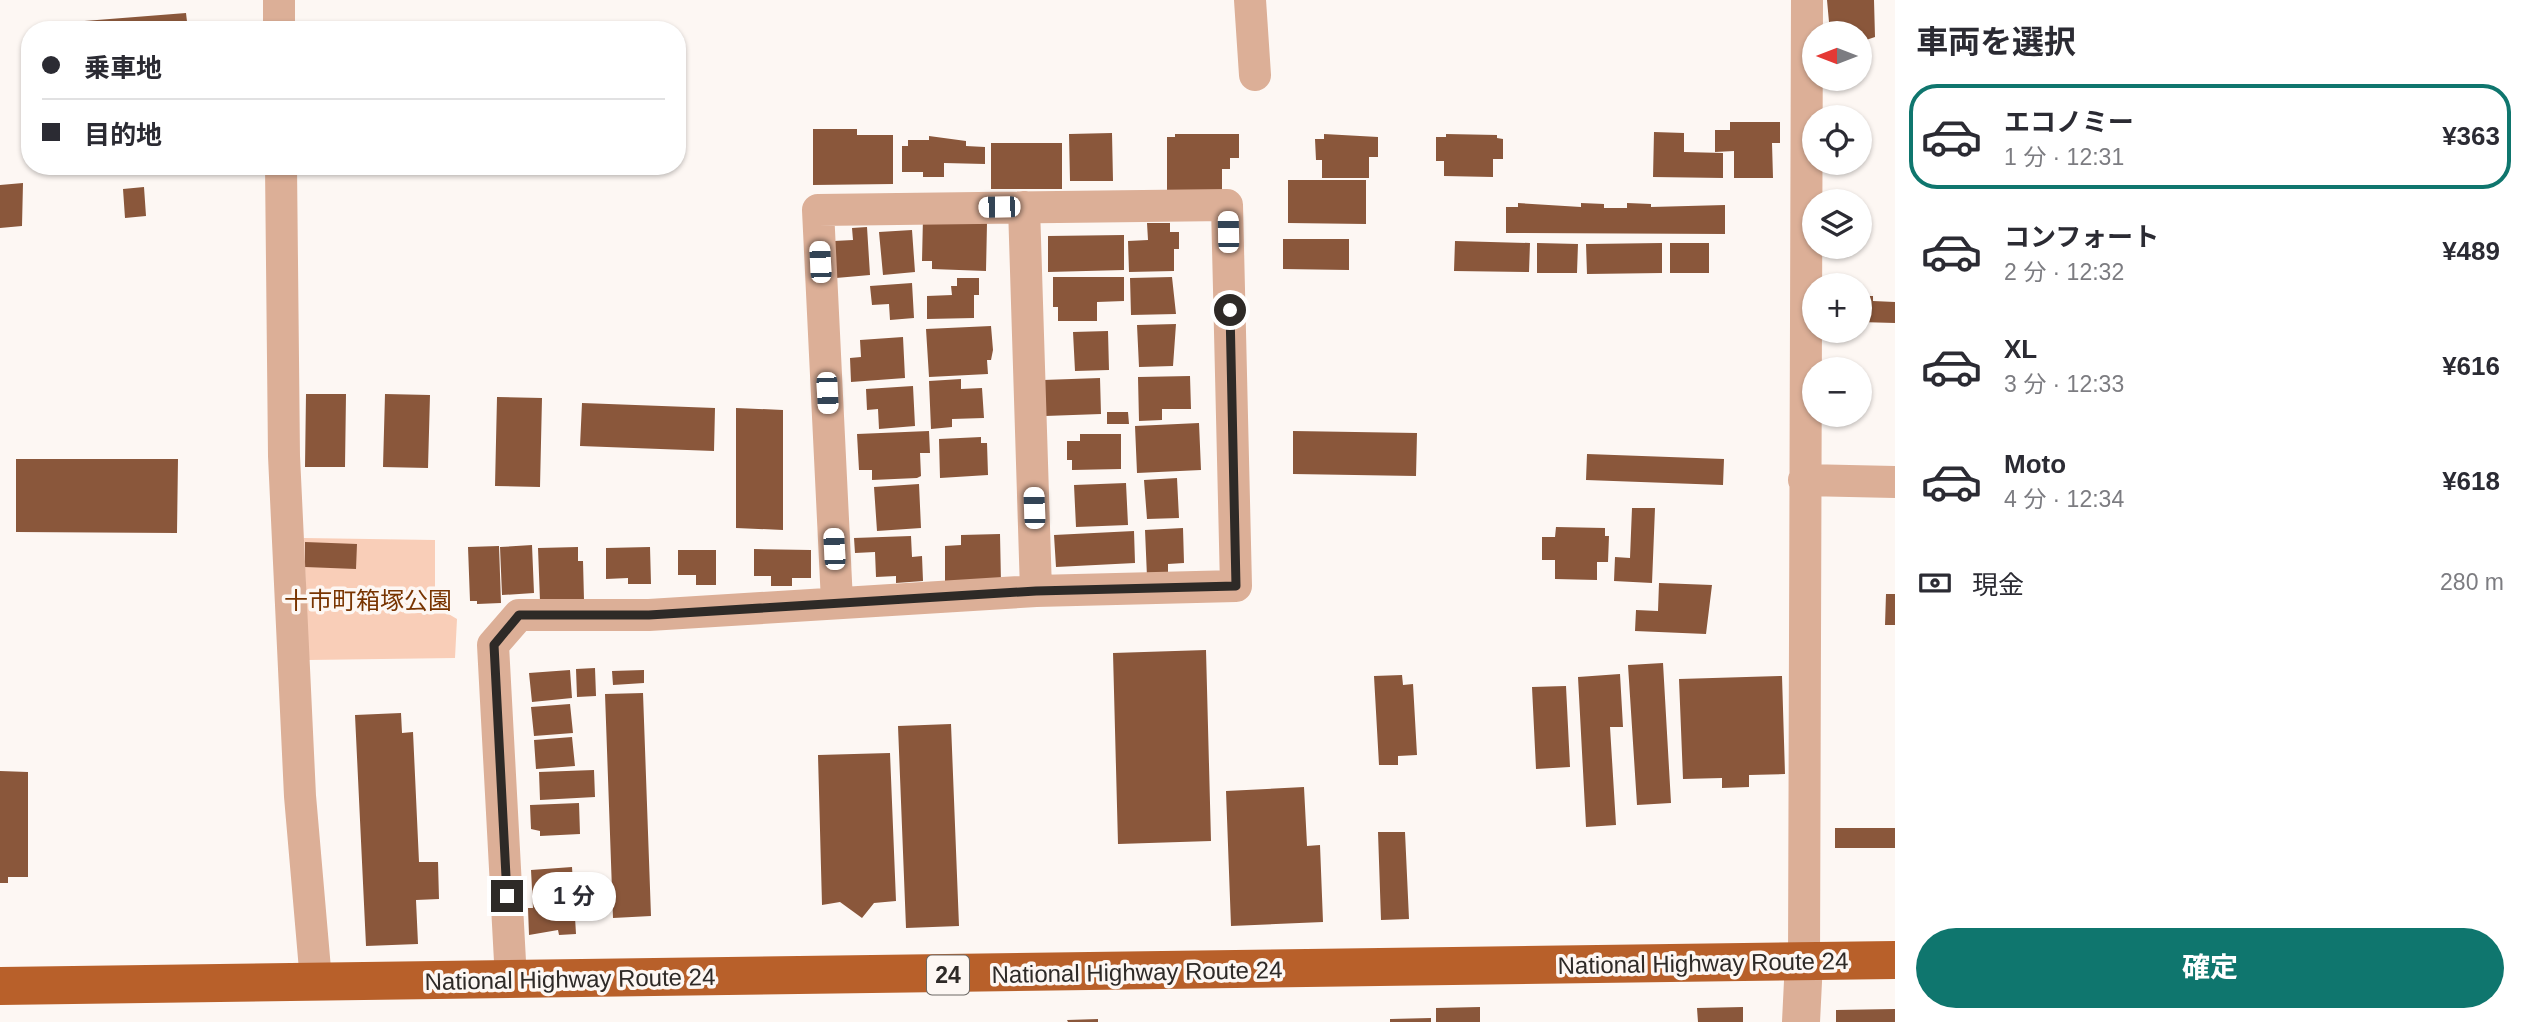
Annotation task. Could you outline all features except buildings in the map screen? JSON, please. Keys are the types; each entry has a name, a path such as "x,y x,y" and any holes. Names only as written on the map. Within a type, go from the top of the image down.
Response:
{"highway":[{"name":"National Highway Route 24","path":"0,986 1895,960"}],"street":[{"path":"279,0 279,21"},
{"path":"1250,0 1255,75"},
{"path":"1801,1022 1804,961 1807,0"},
{"path":"281,175 285,469 300,796 316,981"},
{"path":"511,980 494,645 519,615 649,615 1036,591 1236,586 1227,205 818,209 837,602"},
{"path":"1024,207 1036,591"},
{"path":"1804,480 1895,482"}],"green space":[{"name":"十市町箱塚公園","path":"304,538 435,540 435,606 457,619 455,658 308,660"}],"route":[{"path":"507,896 494,645 519,615 649,615 1036,591 1236,586 1230,310"}]}
